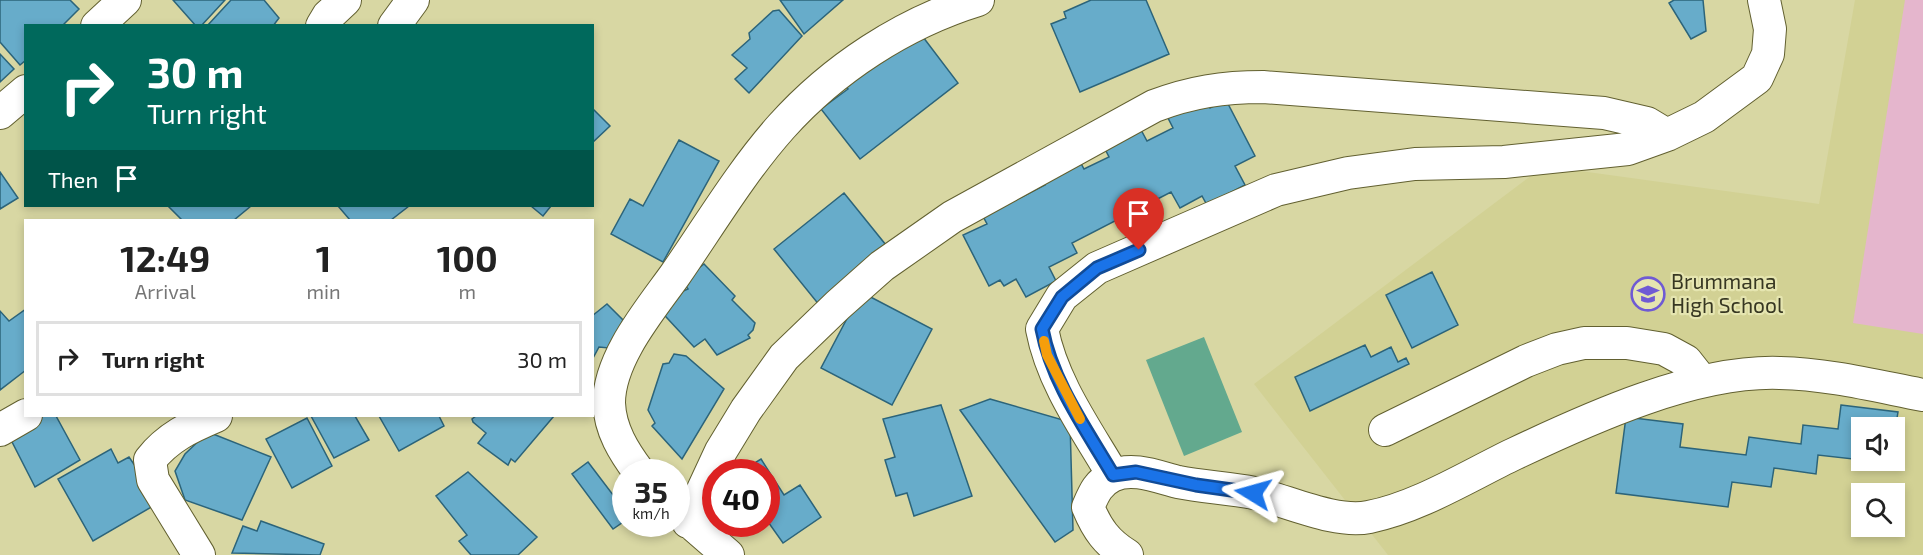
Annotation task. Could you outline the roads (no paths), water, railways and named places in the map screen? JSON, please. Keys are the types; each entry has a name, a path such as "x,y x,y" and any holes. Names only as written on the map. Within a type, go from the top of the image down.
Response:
{"street":[{"path":"99,24 124,0"},
{"path":"322,24 345,0"},
{"path":"395,24 412,0"},
{"path":"629,459 621,448 609,403 613,377 631,338 746,172 781,127 822,87 868,53 917,24 978,0"},
{"path":"1113,475 1071,403 1047,355 1042,329 1062,297 1097,268 1276,190 1348,173 1415,164 1504,162 1628,149 1666,135 1704,117 1757,78 1768,54 1770,37 1764,0"},
{"path":"690,503 746,410 784,357 882,266 952,217 1154,106 1190,93 1235,87 1263,87 1604,113 1647,123 1666,135"},
{"path":"0,113 24,93"},
{"path":"1385,430 1526,361 1557,349 1584,343 1627,343 1664,349 1686,361 1701,380"},
{"path":"1128,555 1115,548 1097,529 1088,507 1096,487 1113,475 1136,472 1196,485 1253,493 1336,516 1367,518 1429,496 1525,449 1618,410 1701,380 1735,375 1780,373 1828,377 1923,395"},
{"path":"0,430 24,416"},
{"path":"199,555 153,480 150,460 160,446 178,433 214,417"},
{"path":"690,523 728,555"}],"place":[{"name":"Brummana High School","path":"1648,294"}]}
